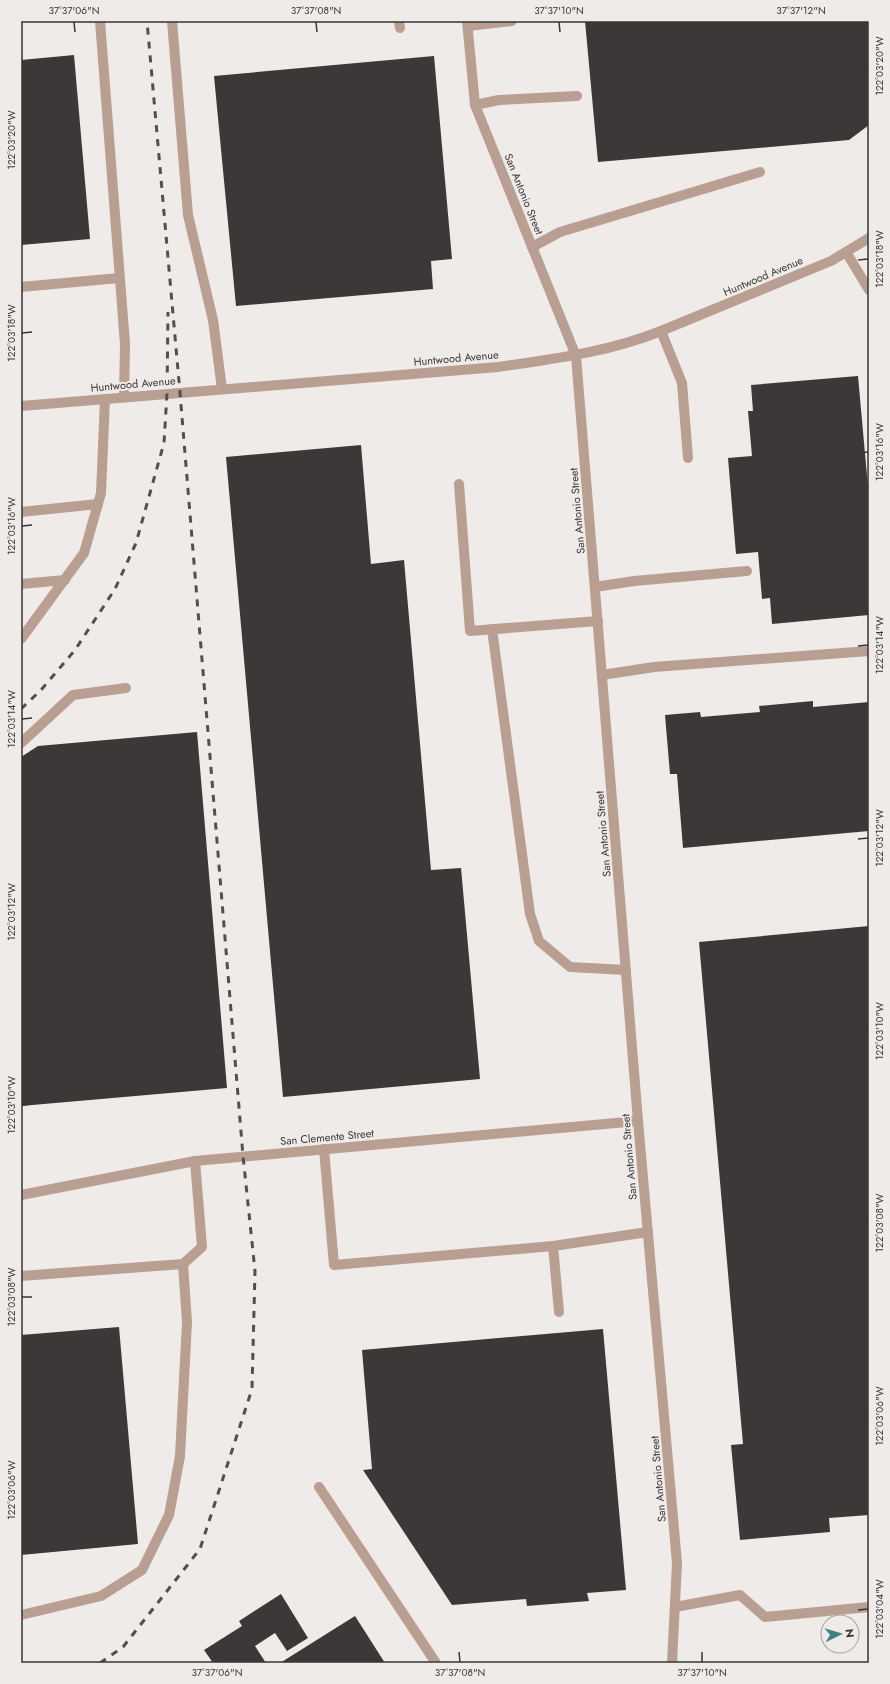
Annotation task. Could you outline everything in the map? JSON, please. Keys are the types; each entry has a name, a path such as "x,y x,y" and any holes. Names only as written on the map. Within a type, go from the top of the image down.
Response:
{"street":[{"path":"100,21 125,344 124,397"},
{"path":"172,21 188,215 213,320 222,389"},
{"path":"468,24 512,21"},
{"name":"San Antonio Street","path":"468,24 475,105 576,356 638,1121 677,1564 672,1663"},
{"path":"475,105 499,100 576,96"},
{"path":"532,247 560,232 760,172"},
{"name":"Huntwood Avenue","path":"21,406 498,367 576,356 642,339 831,261 869,238"},
{"path":"846,252 869,290"},
{"path":"21,287 119,278"},
{"path":"661,331 682,383 688,458"},
{"path":"21,640 84,553 101,493 105,399"},
{"path":"459,484 470,631 598,620"},
{"path":"21,512 98,504"},
{"path":"595,587 634,580 747,571"},
{"path":"21,584 64,580"},
{"path":"492,629 530,914 539,941 570,967 626,970"},
{"path":"602,675 654,667 869,651"},
{"path":"21,743 73,695 126,688"},
{"name":"San Clemente Street","path":"21,1195 195,1161 638,1121"},
{"path":"324,1149 334,1265 553,1246 648,1232"},
{"path":"21,1276 183,1264 202,1248 195,1161"},
{"path":"553,1246 558,1312"},
{"path":"21,1615 101,1596 142,1570 169,1515 180,1456 187,1322 183,1264"},
{"path":"319,1488 436,1663"},
{"path":"675,1607 740,1595 765,1617 869,1607"}],"building":[{"path":"585,21 869,21 869,125 849,140 598,162"},
{"path":"74,55 90,239 21,245 21,60"},
{"path":"434,56 452,259 431,261 433,289 236,306 214,76"},
{"path":"858,376 869,498 869,615 772,624 770,598 762,599 758,552 736,554 728,458 752,456 748,411 753,411 751,385"},
{"path":"361,445 371,564 404,560 431,870 461,868 480,1079 283,1097 226,457"},
{"path":"813,701 813,707 869,702 869,831 683,848 677,774 670,774 665,715 700,712 701,717 760,712 759,706"},
{"path":"197,732 227,1088 21,1106 21,757 38,746"},
{"path":"869,926 869,1515 829,1518 830,1532 740,1540 731,1445 743,1444 699,942"},
{"path":"119,1327 138,1544 21,1555 21,1335"},
{"path":"603,1329 626,1590 587,1593 589,1601 527,1606 526,1599 452,1605 363,1470 372,1469 362,1350"},
{"path":"281,1594 308,1638 287,1651 275,1633 255,1646 266,1663 213,1663 204,1650 242,1626 239,1621"},
{"path":"355,1616 385,1663 280,1663"}],"railway":[{"path":"100,1663 123,1647 200,1549 252,1389 255,1271 243,1156 180,393 147,21"},
{"path":"21,709 41,690 75,650 115,589 136,543 164,443 167,393 168,312"}]}
